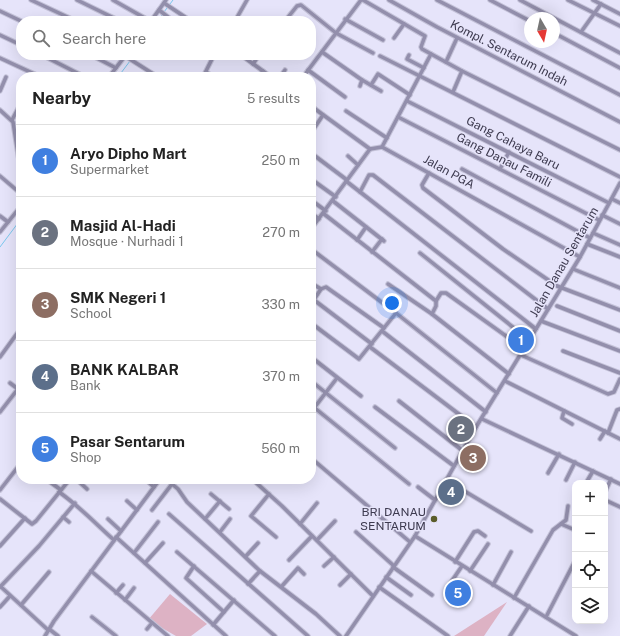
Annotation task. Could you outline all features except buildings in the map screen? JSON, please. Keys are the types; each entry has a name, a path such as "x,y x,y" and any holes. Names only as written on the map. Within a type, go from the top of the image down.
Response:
{"street":[{"path":"31,0 65,16"},
{"path":"77,0 110,16"},
{"path":"113,0 142,16"},
{"path":"238,16 247,0"},
{"path":"316,60 345,20 362,0 425,36 421,48 431,54 620,150"},
{"name":"Kompl. Sentarum Indah","path":"389,0 457,38 620,122"},
{"path":"437,0 620,95"},
{"path":"490,0 524,18"},
{"path":"520,0 620,53"},
{"path":"568,0 620,26"},
{"path":"593,0 620,14"},
{"path":"155,16 164,2 184,16"},
{"path":"289,16 300,4 315,16"},
{"path":"581,32 600,4"},
{"path":"159,10 166,16"},
{"path":"0,11 16,19"},
{"path":"316,17 336,33 373,53"},
{"path":"345,20 383,40"},
{"path":"394,38 404,24"},
{"path":"0,34 16,42"},
{"path":"560,36 620,68"},
{"path":"446,62 457,38"},
{"path":"322,52 362,80 381,91"},
{"path":"316,223 370,149 382,147 421,76 431,54"},
{"path":"409,55 407,59 424,68"},
{"path":"380,56 620,177"},
{"path":"0,58 30,72"},
{"path":"52,60 75,72"},
{"path":"101,60 116,68"},
{"path":"113,72 122,60"},
{"path":"131,60 150,72"},
{"path":"206,72 212,60"},
{"path":"248,60 263,71"},
{"path":"253,64 256,60"},
{"path":"311,72 308,70 316,60"},
{"path":"453,92 462,71"},
{"path":"371,85 378,74 410,95"},
{"path":"316,76 345,97"},
{"path":"0,91 6,77"},
{"path":"360,86 362,80"},
{"name":"Gang Cahaya Baru","path":"407,101 609,203"},
{"path":"0,110 12,120"},
{"path":"316,110 370,149"},
{"path":"346,111 387,138"},
{"path":"16,112 12,120 16,144"},
{"path":"316,126 323,116"},
{"name":"Gang Danau Famili","path":"398,117 599,220"},
{"name":"Jalan PGA","path":"382,147 580,257"},
{"path":"500,169 509,152"},
{"path":"348,156 358,164"},
{"path":"316,157 536,329"},
{"path":"462,168 590,238"},
{"path":"429,173 422,185 423,188 503,249 557,286 620,310"},
{"path":"360,192 369,175 373,175 548,309"},
{"path":"0,176 16,189"},
{"path":"316,183 336,197"},
{"name":"Jalan Danau Sentarum","path":"346,636 415,536 476,427 548,309 554,305 562,287 593,234 599,220 620,183"},
{"path":"612,199 620,202"},
{"path":"333,201 383,240 372,252"},
{"path":"316,204 357,240 436,301"},
{"path":"0,232 16,212"},
{"path":"602,215 620,224"},
{"path":"0,216 8,222"},
{"path":"357,240 366,227"},
{"path":"593,234 620,245"},
{"path":"587,244 620,258"},
{"path":"316,253 396,313 497,393"},
{"path":"420,254 530,340"},
{"path":"573,269 620,288"},
{"path":"388,284 432,314 509,374"},
{"path":"316,286 321,289"},
{"path":"316,297 321,289 328,287 486,412"},
{"path":"432,314 436,306 436,301 441,293 446,292 524,349"},
{"path":"316,302 476,427"},
{"path":"554,305 620,331"},
{"path":"316,328 358,359 396,313"},
{"path":"541,321 620,352"},
{"path":"0,357 16,335"},
{"path":"563,351 620,373"},
{"path":"521,355 608,394 614,392 620,379"},
{"path":"316,361 361,396"},
{"path":"316,403 337,378"},
{"path":"505,381 620,439"},
{"path":"10,383 16,385"},
{"path":"316,385 395,448"},
{"path":"0,412 16,392"},
{"path":"399,401 463,451"},
{"path":"375,407 454,466"},
{"path":"316,408 409,484"},
{"path":"600,439 606,432 617,410 620,409"},
{"path":"562,418 564,411"},
{"path":"556,416 572,424"},
{"path":"482,418 620,484"},
{"path":"548,473 559,454"},
{"path":"316,462 410,542"},
{"path":"566,480 575,462"},
{"path":"0,490 16,470"},
{"path":"588,480 593,470"},
{"path":"608,486 611,479"},
{"path":"446,480 531,530"},
{"path":"52,484 75,503 85,514 145,563 226,636"},
{"path":"0,499 31,524 35,522 66,484"},
{"path":"82,484 87,488"},
{"path":"151,484 154,487"},
{"path":"45,636 115,538 156,484"},
{"path":"152,510 172,484 184,500 246,556 260,571 282,586 340,636"},
{"path":"258,484 373,596"},
{"path":"418,487 435,500"},
{"path":"212,494 229,509"},
{"path":"269,494 251,516 276,537"},
{"path":"127,501 137,510"},
{"path":"205,519 220,501"},
{"path":"608,501 620,507"},
{"path":"58,636 0,587 75,503"},
{"path":"300,524 317,503"},
{"path":"514,598 553,530 566,520 568,506"},
{"path":"169,514 308,636"},
{"path":"63,517 69,522"},
{"path":"0,546 25,518"},
{"path":"108,519 121,531"},
{"path":"220,532 230,520"},
{"path":"317,540 336,521"},
{"path":"134,554 158,522"},
{"path":"561,524 572,529"},
{"path":"456,562 474,532 477,531 485,536"},
{"path":"356,532 394,566 432,595"},
{"path":"289,560 312,536"},
{"path":"415,536 576,636"},
{"path":"145,563 163,543"},
{"path":"246,556 258,543"},
{"path":"470,571 488,544"},
{"path":"178,552 275,636"},
{"path":"493,585 510,552"},
{"path":"324,566 334,557"},
{"path":"194,566 186,578 224,612"},
{"path":"447,588 462,566"},
{"path":"546,617 572,567"},
{"path":"282,586 298,568 304,574"},
{"path":"91,571 168,636"},
{"path":"248,584 260,571"},
{"path":"21,605 49,572"},
{"path":"340,585 351,574"},
{"path":"386,577 411,595"},
{"path":"116,593 123,585"},
{"path":"379,587 448,636"},
{"path":"125,600 134,588"},
{"path":"0,608 10,596"},
{"path":"213,625 234,600"},
{"path":"510,636 529,606"},
{"path":"92,617 116,636"},
{"path":"147,629 152,623"}],"shaded area":[{"path":"170,594 207,624 191,636 176,636 148,620"},
{"path":"507,602 484,636 454,636"}],"waterway":[{"path":"164,12 173,0"},
{"path":"122,72 130,61"},
{"path":"0,247 16,226"}],"place":[{"name":"Aryo Dipho Mart","path":"521,340"},
{"name":"Masjid Al-Hadi","path":"461,429"},
{"name":"SMK Negeri 1","path":"473,458"},
{"name":"BANK KALBAR","path":"451,492"},
{"name":"BRI DANAU SENTARUM","path":"434,519"},
{"name":"Pasar Sentarum","path":"458,593"}]}
